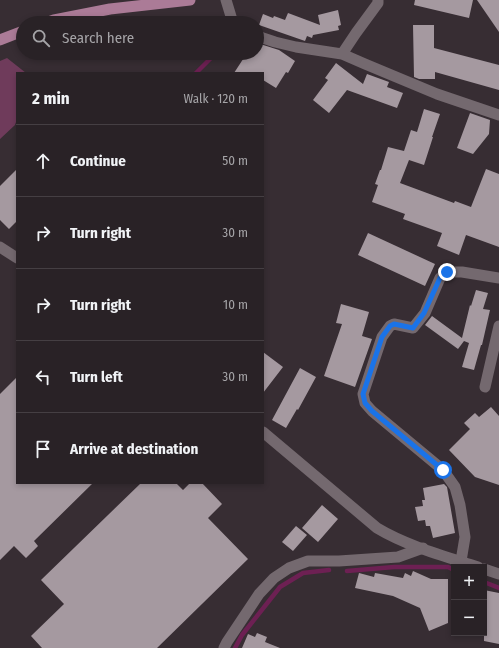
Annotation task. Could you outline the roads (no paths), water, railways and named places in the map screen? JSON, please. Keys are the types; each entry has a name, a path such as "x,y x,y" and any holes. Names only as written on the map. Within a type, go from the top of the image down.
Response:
{"main road":[{"path":"73,16 110,8 190,0"},
{"path":"0,40 16,34"}],"street":[{"path":"226,0 231,16"},
{"path":"342,54 378,3 378,0"},
{"path":"264,38 296,47 342,54 437,94 499,115"},
{"path":"0,247 16,257"},
{"path":"461,561 465,537 460,504 455,487 443,470 372,411 365,403 363,394 382,337 390,326 394,324 413,328 424,313 440,278 447,272 462,272 499,278"},
{"path":"485,387 499,326"},
{"path":"264,433 377,528 387,534 422,548 470,564"},
{"path":"224,648 259,594 274,578 290,568 308,561 339,561 398,557 422,548"},
{"path":"487,570 499,574"}],"waterway":[{"path":"197,72 209,60"},
{"path":"347,571 394,567 448,567 451,568"},
{"path":"235,648 242,635 280,587 303,573 329,570"},
{"path":"487,583 499,588"}]}
